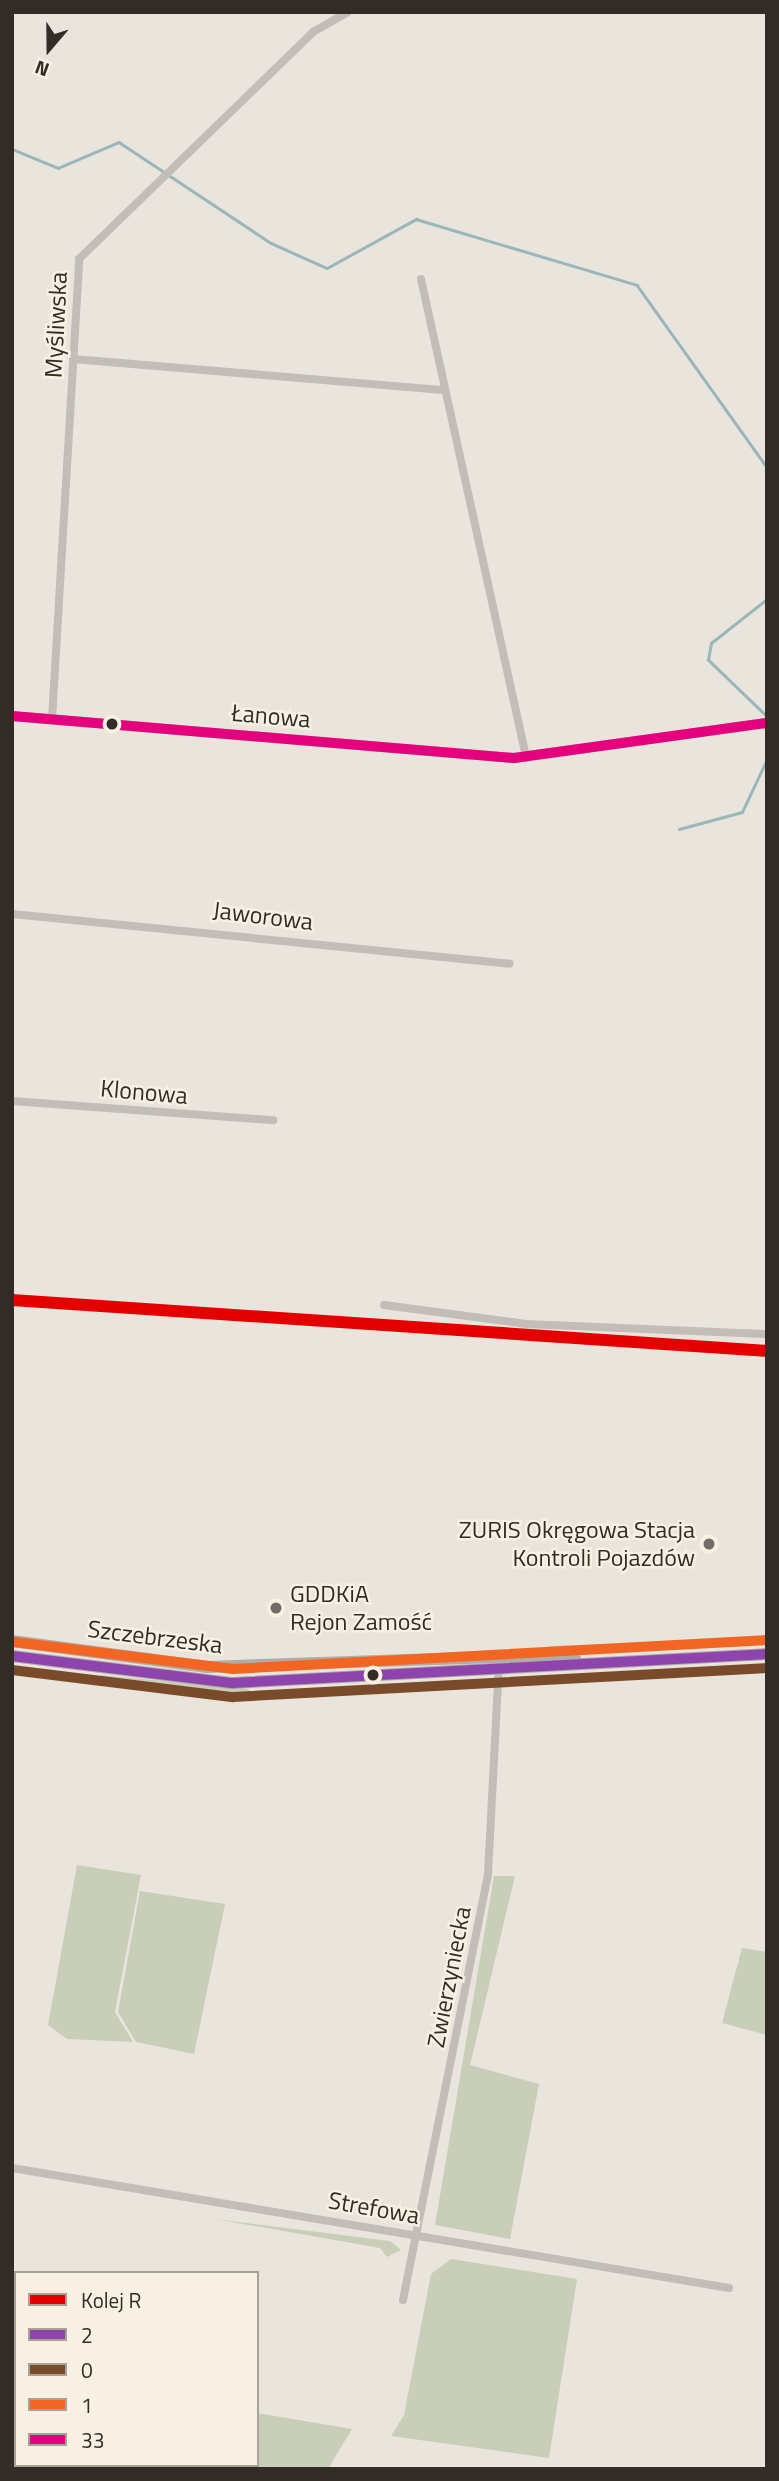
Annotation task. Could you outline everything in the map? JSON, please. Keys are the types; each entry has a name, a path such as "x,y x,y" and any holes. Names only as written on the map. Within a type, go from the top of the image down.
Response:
{"main road":[{"name":"Szczebrzeska","path":"12,1641 206,1667 499,1657 589,1662"},
{"path":"589,1662 767,1654"},
{"name":"Szczebrzeska","path":"12,1656 201,1683 499,1672 589,1662"}],"street":[{"name":"Myśliwska","path":"52,719 79,259 313,32 348,12"},
{"path":"421,279 443,390 526,758"},
{"path":"73,359 443,390"},
{"name":"Łanowa","path":"12,716 526,758 767,723"},
{"name":"Jaworowa","path":"12,914 509,964"},
{"name":"Klonowa","path":"12,1101 273,1120"},
{"path":"384,1305 491,1321 767,1334"},
{"name":"Zwierzyniecka","path":"403,2301 488,1874 499,1657"},
{"name":"Strefowa","path":"12,2168 729,2288"}],"green space":[{"path":"638,1643 630,1652 593,1654 547,1646"},
{"path":"100,1675 248,1689 254,1695 145,1690 100,1682"},
{"path":"77,1865 141,1875 115,2012 133,2042 67,2039 48,2025"},
{"path":"494,1876 515,1876 470,2065 539,2084 510,2239 435,2225"},
{"path":"140,1891 225,1904 194,2054 136,2042 118,2012"},
{"path":"742,1948 767,1952 767,2035 722,2023"},
{"path":"215,2219 390,2241 401,2250 387,2257 380,2248"},
{"path":"451,2259 577,2279 549,2458 391,2436 404,2415 431,2274"},
{"path":"259,2413 352,2429 328,2469 144,2469 259,2467"}],"waterway":[{"path":"12,149 58,168 119,142 271,243 327,268 416,219 637,285 767,467"},
{"path":"765,715 708,660 711,643 767,599"},
{"path":"679,829 742,812 767,759"}],"rail line":[{"name":"R","path":"12,1300 767,1351"}],"transit line":[{"name":"33","path":"12,716 514,758 767,723"},
{"name":"1","path":"14,1642 233,1669 766,1640"},
{"name":"2","path":"12,1656 233,1683 767,1654"},
{"name":"0","path":"12,1670 233,1697 767,1668"}],"place":[{"name":"ZURIS Okręgowa Stacja Kontroli Pojazdów","path":"709,1544"},
{"name":"GDDKiA Rejon Zamość","path":"276,1608"}]}
